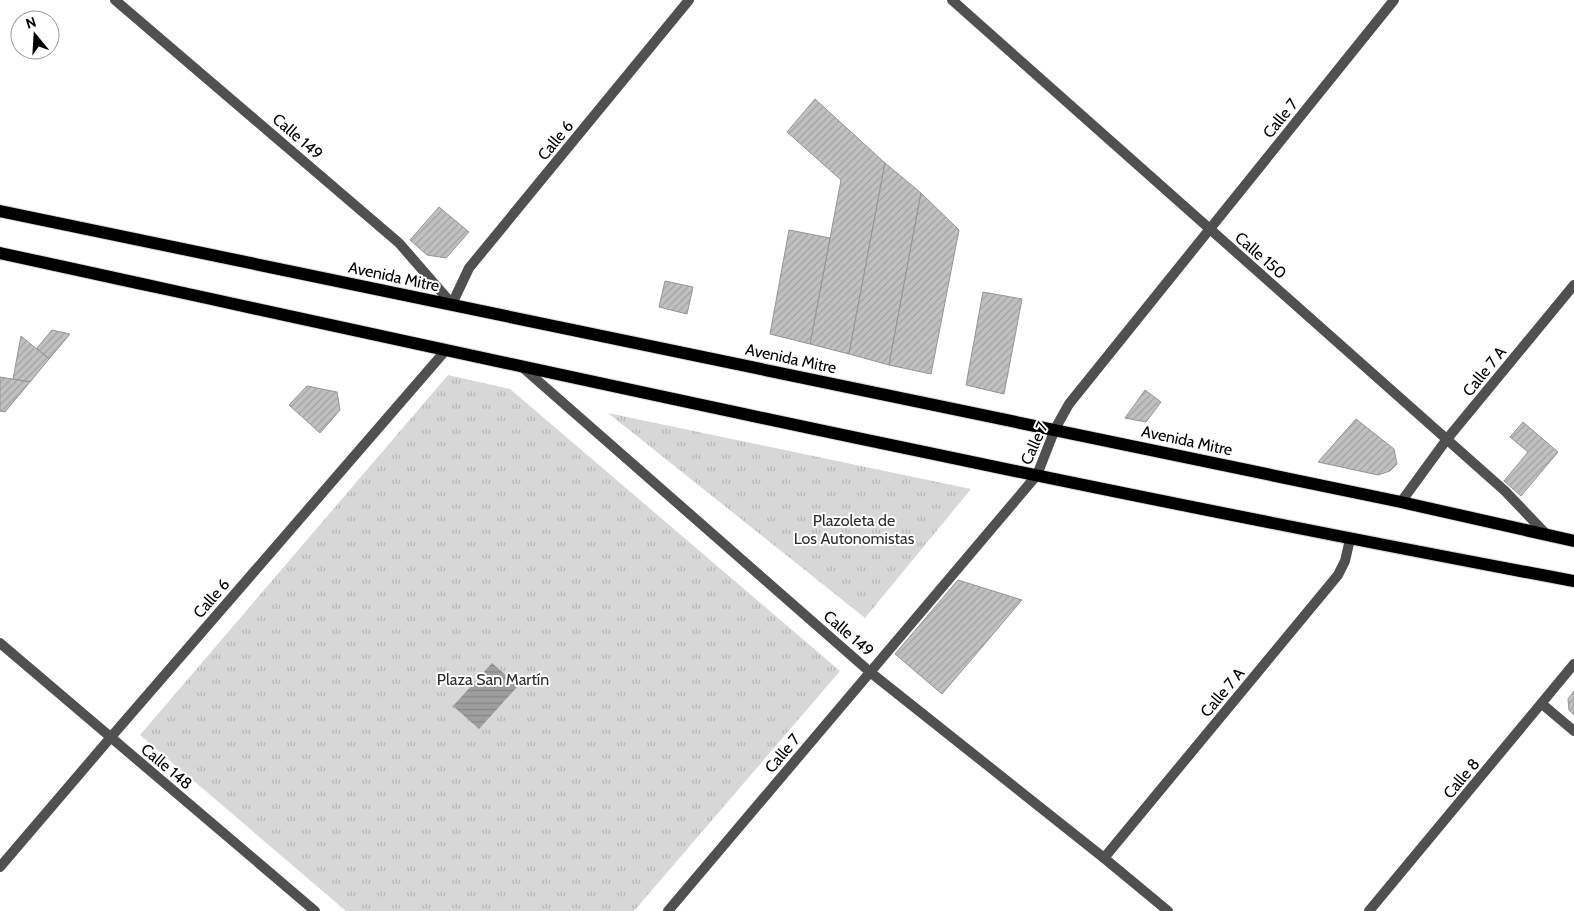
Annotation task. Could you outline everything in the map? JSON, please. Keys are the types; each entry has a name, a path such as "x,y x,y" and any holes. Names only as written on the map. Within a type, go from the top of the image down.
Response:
{"main road":[{"name":"Avenida Mitre","path":"0,211 1055,429 1574,541"},
{"path":"0,253 520,366 1037,475 1350,539 1574,581"}],"street":[{"name":"Calle 149","path":"115,0 399,243 452,304"},
{"name":"Calle 6","path":"452,304 469,268 689,0"},
{"name":"Calle 150","path":"952,0 1504,491 1548,536"},
{"name":"Calle 7","path":"668,911 1037,475 1055,429 1069,404 1394,0"},
{"name":"Calle 7 A","path":"1400,502 1447,440 1574,285"},
{"name":"Calle 6","path":"0,868 446,350"},
{"name":"Calle 149","path":"520,366 870,672 1168,911"},
{"name":"Calle 7 A","path":"1104,858 1338,575 1346,561 1350,539"},
{"name":"Calle 148","path":"0,643 315,911"},
{"name":"Calle 8","path":"1370,911 1574,664"},
{"path":"1542,704 1574,731"}],"green space":[{"name":"Plaza San Martín","path":"448,375 510,389 840,671 634,911 346,911 140,735"},
{"name":"Plazoleta de Los Autonomistas","path":"608,413 971,489 865,618"}],"shaded area":[{"path":"492,663 518,686 479,729 453,706"}],"building":[{"path":"815,99 885,163 849,354 810,344 841,180 787,132"},
{"path":"885,163 921,193 889,365 849,354"},
{"path":"921,193 959,230 931,374 889,365"},
{"path":"439,207 469,232 446,258 427,255 410,240"},
{"path":"789,230 830,238 810,344 770,334"},
{"path":"665,281 693,287 687,314 659,307"},
{"path":"983,292 1022,299 1004,394 966,385"},
{"path":"52,330 70,334 49,359 37,348"},
{"path":"21,336 49,359 30,382 13,379"},
{"path":"0,377 30,382 5,412 0,411"},
{"path":"307,386 337,392 340,410 320,433 289,405"},
{"path":"1145,390 1161,402 1146,422 1125,418"},
{"path":"1356,419 1394,449 1397,464 1390,471 1378,475 1318,462"},
{"path":"1523,422 1558,452 1521,496 1504,481 1528,452 1510,437"},
{"path":"958,580 1022,600 942,694 895,654"},
{"path":"1574,691 1574,715 1569,710 1568,699"}]}
